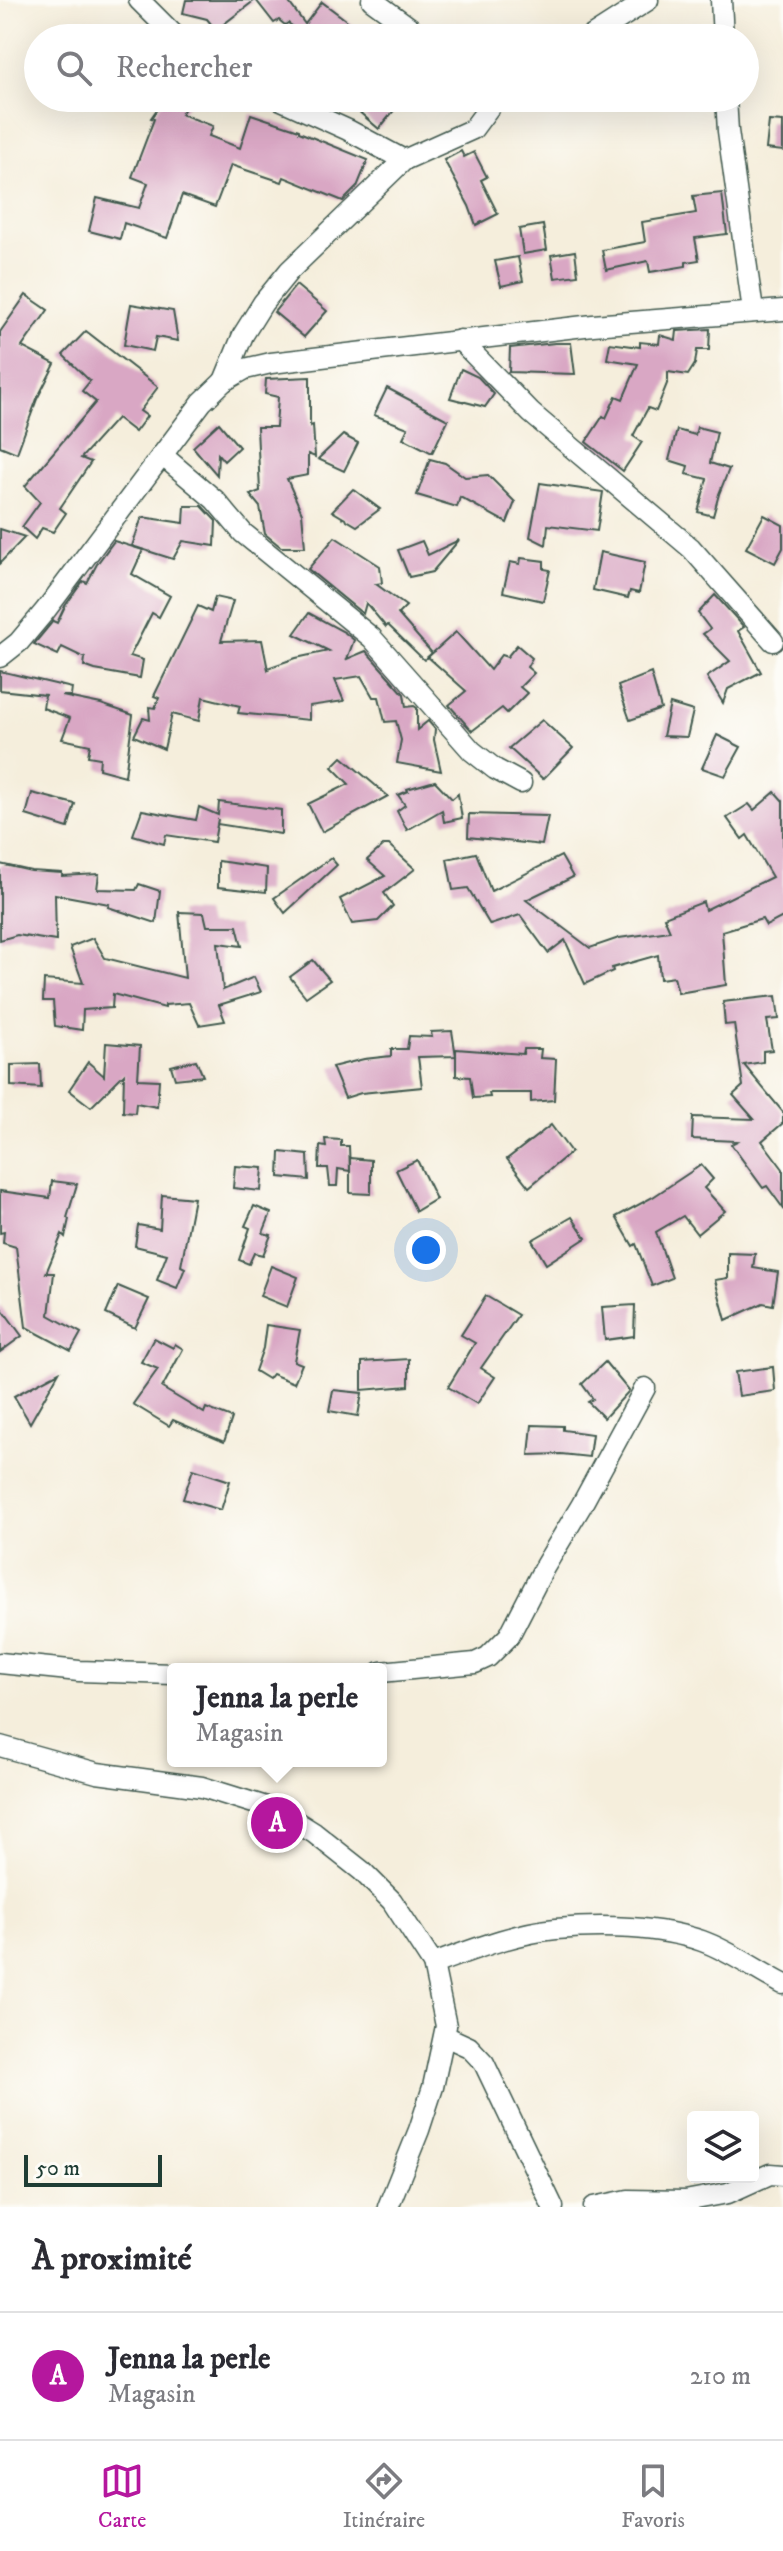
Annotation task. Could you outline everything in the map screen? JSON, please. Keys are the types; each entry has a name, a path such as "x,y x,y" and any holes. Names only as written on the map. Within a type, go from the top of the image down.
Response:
{"street":[{"path":"139,0 163,24"},
{"path":"372,0 405,24"},
{"path":"611,24 648,0"},
{"path":"721,0 722,24"},
{"path":"308,112 404,160"},
{"path":"224,381 243,335 263,303 289,271 404,160 473,129 486,112"},
{"path":"727,112 753,311"},
{"path":"0,657 19,642 45,611 202,402 224,381 245,369 271,363 593,325 783,310"},
{"path":"460,340 531,413 691,548 773,641"},
{"path":"162,455 215,500 243,533 372,638 472,751 495,769 521,783"},
{"path":"387,1671 475,1663 499,1647 509,1636 645,1388"},
{"path":"0,1663 79,1671 167,1674"},
{"path":"0,1746 97,1773 202,1787 279,1811 314,1833 362,1871 392,1901 433,1964 446,2026 433,2087 388,2207"},
{"path":"433,1964 489,1944 555,1929 620,1928 664,1931 704,1941 783,1984"},
{"path":"445,2036 469,2047 484,2063 553,2207"},
{"path":"594,2207 628,2200 685,2201 728,2193 770,2174 783,2175"}],"building":[{"path":"186,0 255,0 224,24 211,24 207,19 183,13"},
{"path":"256,0 287,0 305,24 284,24 279,20 274,23"},
{"path":"322,2 351,24 305,24"},
{"path":"155,112 182,112 181,114 213,126 209,136 240,148 251,114 299,130 368,160 357,187 343,201 284,177 282,182 231,165 215,207 182,195 167,238 124,223 120,239 89,231 97,198 139,208 148,183 132,177 154,119 151,118"},
{"path":"359,112 393,112 379,129"},
{"path":"769,121 783,122 783,151 766,149"},
{"path":"461,151 464,157 474,152 487,177 481,180 498,214 476,225 444,160"},
{"path":"722,193 727,234 695,238 699,260 686,262 686,266 650,272 648,261 606,270 602,250 645,242 642,222 696,213 693,196"},
{"path":"543,225 547,250 523,254 519,229"},
{"path":"575,251 578,275 555,278 551,255"},
{"path":"518,257 523,281 501,286 495,261"},
{"path":"296,285 327,311 304,337 274,312"},
{"path":"26,295 48,310 22,347 55,364 37,399 17,453 0,446 0,332"},
{"path":"131,304 173,311 178,341 156,337 153,351 124,345"},
{"path":"710,329 709,350 697,350 695,364 688,375 668,372 668,381 656,411 648,408 633,436 642,442 623,471 586,442 603,416 606,418 616,396 623,399 638,364 607,359 610,343 640,347 640,342 659,344 660,335 676,340 677,331"},
{"path":"86,331 158,387 140,411 147,416 135,432 117,418 81,458 91,462 60,508 66,513 53,532 42,528 35,539 22,527 40,502 25,486 96,402 82,391 90,381 63,355"},
{"path":"571,343 575,374 509,372 510,348"},
{"path":"461,369 478,377 494,394 485,407 450,398"},
{"path":"310,377 310,426 313,425 315,457 308,454 308,475 287,479 302,513 305,547 281,547 265,534 260,507 250,495 260,491 257,427 276,427 278,397 265,394 266,379"},
{"path":"387,388 448,420 432,453 403,438 408,428 374,415"},
{"path":"219,423 239,447 224,461 218,454 217,475 193,447"},
{"path":"697,427 717,432 710,463 729,469 713,516 698,512 707,479 686,474 688,466 669,460 677,430 695,435"},
{"path":"343,435 358,443 344,471 318,459"},
{"path":"430,459 445,463 465,477 488,475 515,502 507,523 460,497 457,507 417,495"},
{"path":"540,483 603,492 597,531 548,525 546,545 530,537"},
{"path":"353,489 380,509 357,526 332,511"},
{"path":"185,506 202,506 216,521 215,546 183,541 173,559 132,546 142,517 184,523"},
{"path":"764,515 783,525 783,548 775,563 746,548"},
{"path":"0,529 25,537 0,563"},
{"path":"335,537 380,566 382,583 376,584 406,606 398,614 432,653 424,660 388,625 386,627 366,603 363,614 308,569"},
{"path":"459,540 432,572 409,577 398,550 422,541 428,555"},
{"path":"114,541 143,550 132,574 170,596 159,617 152,613 130,656 143,660 140,678 95,670 84,666 85,658 62,647 58,655 34,644 53,621 57,623 65,606 83,581 87,583"},
{"path":"600,552 645,562 639,593 630,591 628,598 593,590"},
{"path":"521,558 544,561 544,569 550,570 543,601 503,592 510,562 520,564"},
{"path":"715,595 744,627 738,631 761,672 728,689 723,703 707,677 730,661 703,634 710,629 698,613"},
{"path":"215,597 233,601 221,641 262,640 268,670 296,658 329,651 294,634 309,613 344,632 354,640 347,659 366,651 404,694 406,707 417,708 417,730 428,721 435,729 434,740 441,771 397,763 401,740 396,721 385,722 379,697 373,697 361,676 335,680 344,701 309,706 309,720 238,713 240,706 203,697 199,721 172,714 164,749 134,736 143,718 150,720 149,707 155,708 159,698 154,696 198,606 211,612"},
{"path":"456,632 490,670 501,655 507,657 517,645 532,658 527,667 534,673 520,687 527,693 507,713 502,708 472,731 449,705 466,691 428,657"},
{"path":"0,671 72,688 71,696 62,696 133,715 125,776 99,769 100,758 88,756 90,745 62,739 70,718 43,708 45,695 0,690"},
{"path":"651,673 661,709 630,720 618,686"},
{"path":"670,704 693,711 687,737 663,736"},
{"path":"542,720 573,748 543,779 509,748"},
{"path":"717,735 741,747 725,776 702,768"},
{"path":"342,757 388,796 322,832 308,804 349,784 332,767"},
{"path":"435,781 452,799 458,794 462,818 444,822 442,810 407,830 397,811 405,805 398,795 407,789"},
{"path":"775,792 783,801 783,917 766,926 762,919 722,931 726,985 678,993 674,977 660,979 658,955 612,968 613,971 585,984 565,940 548,953 520,915 490,925 468,888 453,890 447,859 476,853 491,891 561,856 573,877 526,900 590,948 619,938 670,931 664,917 703,902 705,910 772,877 747,835 742,839 727,818 749,804 754,810"},
{"path":"32,793 75,804 68,828 26,815"},
{"path":"219,802 281,810 281,834 217,824 214,842 166,835 164,844 133,835 142,810 196,820 199,807 218,815"},
{"path":"469,814 548,816 542,845 468,837"},
{"path":"384,845 389,845 415,869 384,893 393,906 378,921 352,924 340,899 385,876 367,860"},
{"path":"331,858 337,865 285,913 274,898"},
{"path":"218,861 267,868 266,892 218,887"},
{"path":"0,864 31,871 62,873 62,876 99,874 97,889 136,890 139,884 160,891 156,923 108,907 109,904 55,894 56,941 17,935 0,940"},
{"path":"179,912 204,913 207,926 237,926 242,946 218,943 223,990 254,977 261,992 219,1005 225,1021 199,1025 189,1003 165,1005 165,1008 113,994 112,1008 83,1010 82,1030 55,1026 53,1001 43,1001 44,980 83,983 70,947 93,938 105,958 185,978"},
{"path":"313,960 330,980 306,997 290,977"},
{"path":"776,996 779,1019 767,1020 772,1050 763,1051 763,1062 744,1065 783,1112 783,1123 762,1141 783,1169 783,1208 767,1186 763,1188 731,1144 737,1141 692,1139 693,1117 754,1119 733,1095 743,1086 734,1024 725,1025 723,1002"},
{"path":"452,1031 456,1056 418,1057 422,1087 361,1093 345,1098 332,1067 391,1056 391,1049 407,1049 409,1036 432,1037 431,1032"},
{"path":"106,1043 140,1046 138,1079 159,1080 157,1107 136,1103 135,1113 123,1112 124,1074 91,1107 69,1090 88,1062 104,1076"},
{"path":"456,1049 523,1054 524,1049 541,1049 540,1058 556,1059 554,1100 531,1102 531,1093 489,1093 490,1097 473,1098 470,1077 456,1076"},
{"path":"196,1060 203,1076 175,1079 171,1066"},
{"path":"40,1064 41,1088 11,1086 11,1065"},
{"path":"551,1125 571,1152 529,1187 507,1159"},
{"path":"325,1139 341,1140 341,1146 349,1146 350,1171 338,1169 337,1186 330,1186 328,1168 319,1168 320,1146 326,1147"},
{"path":"280,1152 308,1155 309,1180 279,1177"},
{"path":"350,1158 371,1160 371,1194 350,1193"},
{"path":"417,1160 436,1199 416,1211 396,1170"},
{"path":"701,1165 713,1179 704,1188 725,1211 697,1234 683,1216 656,1232 672,1278 652,1286 636,1244 633,1246 616,1217"},
{"path":"235,1166 263,1168 261,1191 233,1188"},
{"path":"52,1181 77,1184 65,1237 62,1234 46,1273 54,1273 49,1315 81,1333 71,1351 26,1327 16,1247 3,1243 4,1232 0,1233 0,1191 50,1198"},
{"path":"162,1195 194,1198 181,1266 185,1268 177,1288 157,1280 167,1254 135,1246 138,1225 160,1229"},
{"path":"254,1206 271,1213 263,1233 271,1235 263,1255 254,1253 249,1264 239,1260 250,1228 245,1226"},
{"path":"572,1217 586,1238 546,1264 532,1240"},
{"path":"728,1253 755,1254 753,1268 778,1272 773,1305 763,1303 726,1320 715,1280 728,1278"},
{"path":"271,1266 298,1277 287,1307 260,1296"},
{"path":"118,1286 149,1299 135,1328 106,1314"},
{"path":"486,1296 518,1315 481,1368 495,1377 477,1404 448,1387 475,1343 461,1335"},
{"path":"635,1305 634,1336 605,1340 602,1307"},
{"path":"0,1306 22,1336 0,1352"},
{"path":"266,1325 300,1330 294,1361 302,1364 294,1383 272,1374 268,1379 255,1371 263,1348"},
{"path":"154,1338 173,1348 175,1344 183,1349 162,1388 204,1413 206,1408 232,1418 224,1442 173,1420 169,1426 133,1404 158,1369 141,1362"},
{"path":"409,1359 409,1386 362,1390 362,1362"},
{"path":"605,1362 629,1391 604,1418 588,1402 593,1399 582,1384"},
{"path":"773,1367 775,1391 739,1396 735,1372"},
{"path":"59,1372 30,1423 14,1396"},
{"path":"333,1390 362,1393 358,1416 329,1411"},
{"path":"532,1425 563,1426 563,1430 592,1434 589,1457 529,1455"},
{"path":"193,1469 230,1481 221,1510 183,1499"}],"place":[{"name":"Jenna la perle","path":"277,1823"}]}
